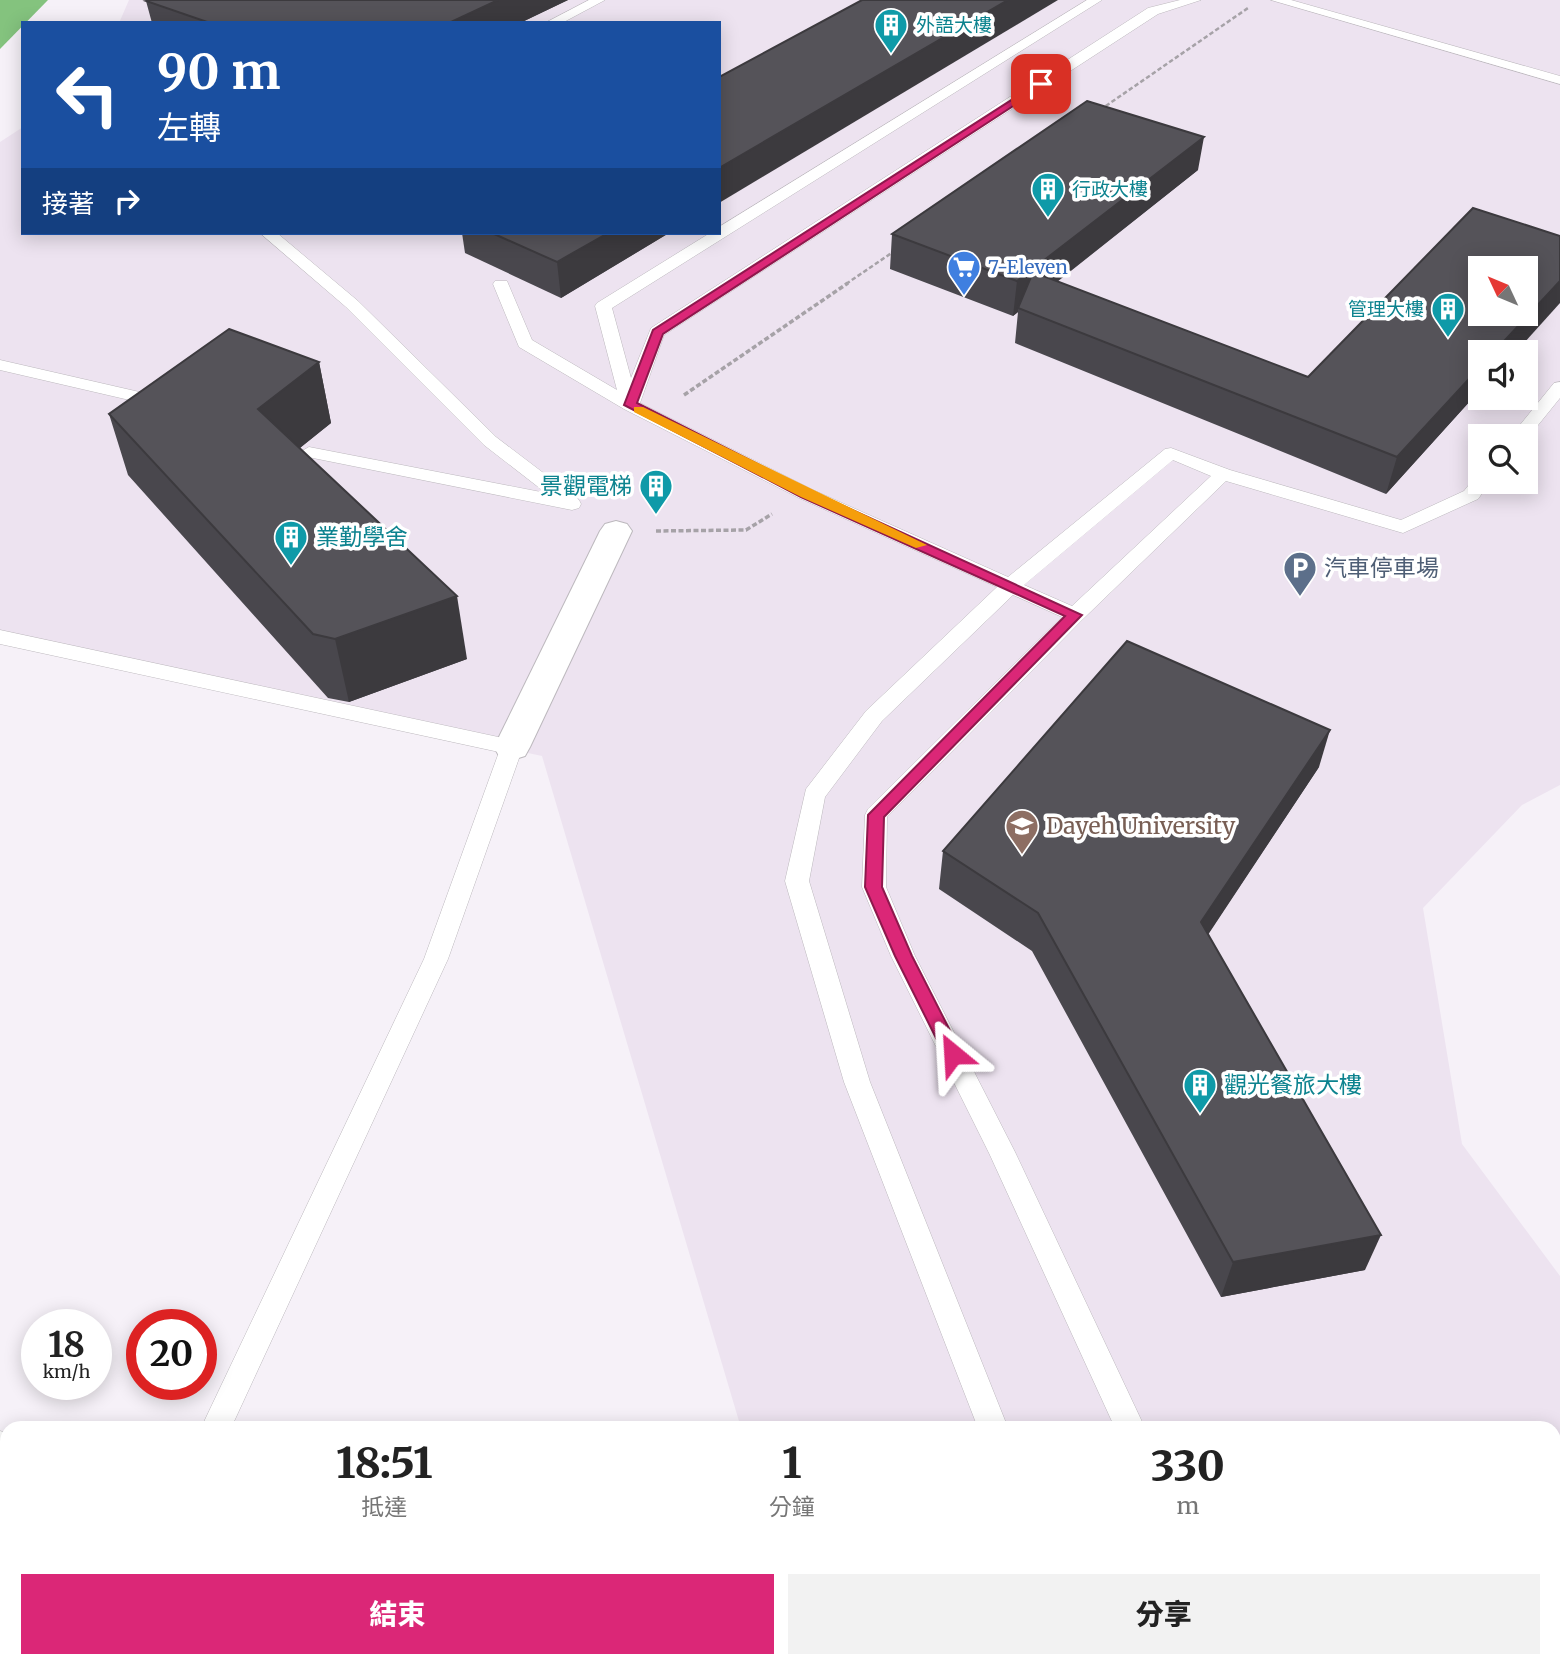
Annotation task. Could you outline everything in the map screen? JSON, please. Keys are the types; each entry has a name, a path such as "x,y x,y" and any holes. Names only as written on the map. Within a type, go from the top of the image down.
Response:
{"street":[{"path":"512,747 616,531"}],"lane":[{"path":"555,21 599,0"},
{"path":"721,233 1096,0"},
{"path":"630,405 657,332 1153,12 1195,0"},
{"path":"1278,0 1560,80"},
{"path":"270,235 352,304 490,441 572,504 309,452"},
{"path":"630,405 603,306 717,235"},
{"path":"501,284 525,343 630,405 806,494 1075,615"},
{"path":"0,365 175,405"},
{"path":"1530,424 1560,387"},
{"path":"990,1421 857,1082 797,881 814,795 874,716 1010,586 1171,453 1223,474 1403,527 1472,494"},
{"path":"1127,1421 1002,1152 903,956 874,887 876,815 1075,615 1223,474"},
{"path":"0,637 512,747 436,959 219,1421"}],"path":[{"path":"1100,110 1249,8"},
{"path":"652,417 893,252"},
{"path":"616,531 746,530 806,494"}],"shaded area":[{"name":"Dayeh University","path":"129,0 1560,0 1560,785 1522,805 1423,908 1462,1144 1560,1276 1560,1421 739,1421 542,756 0,639 0,142 21,128 21,235 721,235 721,21 120,21"}],"green space":[{"path":"0,0 48,0 27,21 21,21 21,28 0,49"}],"building":[{"path":"498,0 453,21 204,21 146,1"},
{"path":"862,0 1008,0 721,167 721,76"},
{"name":"行政大樓","path":"1087,101 1204,137 1017,281 892,234"},
{"path":"1473,208 1560,236 1560,281 1538,305 1538,256 1468,256 1468,326 1518,326 1505,340 1468,340 1468,380 1397,457 1018,308 1033,272 1308,377"},
{"path":"496,235 604,235 557,262"},
{"path":"229,329 319,362 258,409 457,596 335,639 313,634 109,414"},
{"name":"觀光餐旅大樓","path":"1127,641 1330,730 1201,922 1381,1235 1233,1262 1038,913 943,851"}],"slow traffic":[{"path":"639,409 806,494 920,545"}],"place":[{"name":"外語大樓","path":"891,55"},
{"name":"行政大樓","path":"1048,219"},
{"name":"7-Eleven","path":"964,297"},
{"name":"管理大樓","path":"1448,339"},
{"name":"景觀電梯","path":"656,516"},
{"name":"業勤學舍","path":"291,567"},
{"name":"汽車停車場","path":"1300,598"},
{"name":"Dayeh University","path":"1022,856"},
{"name":"觀光餐旅大樓","path":"1200,1115"}],"route":[{"path":"953,1054 903,956 874,887 876,815 1075,615 806,494 630,405 657,332 1041,84"}]}
